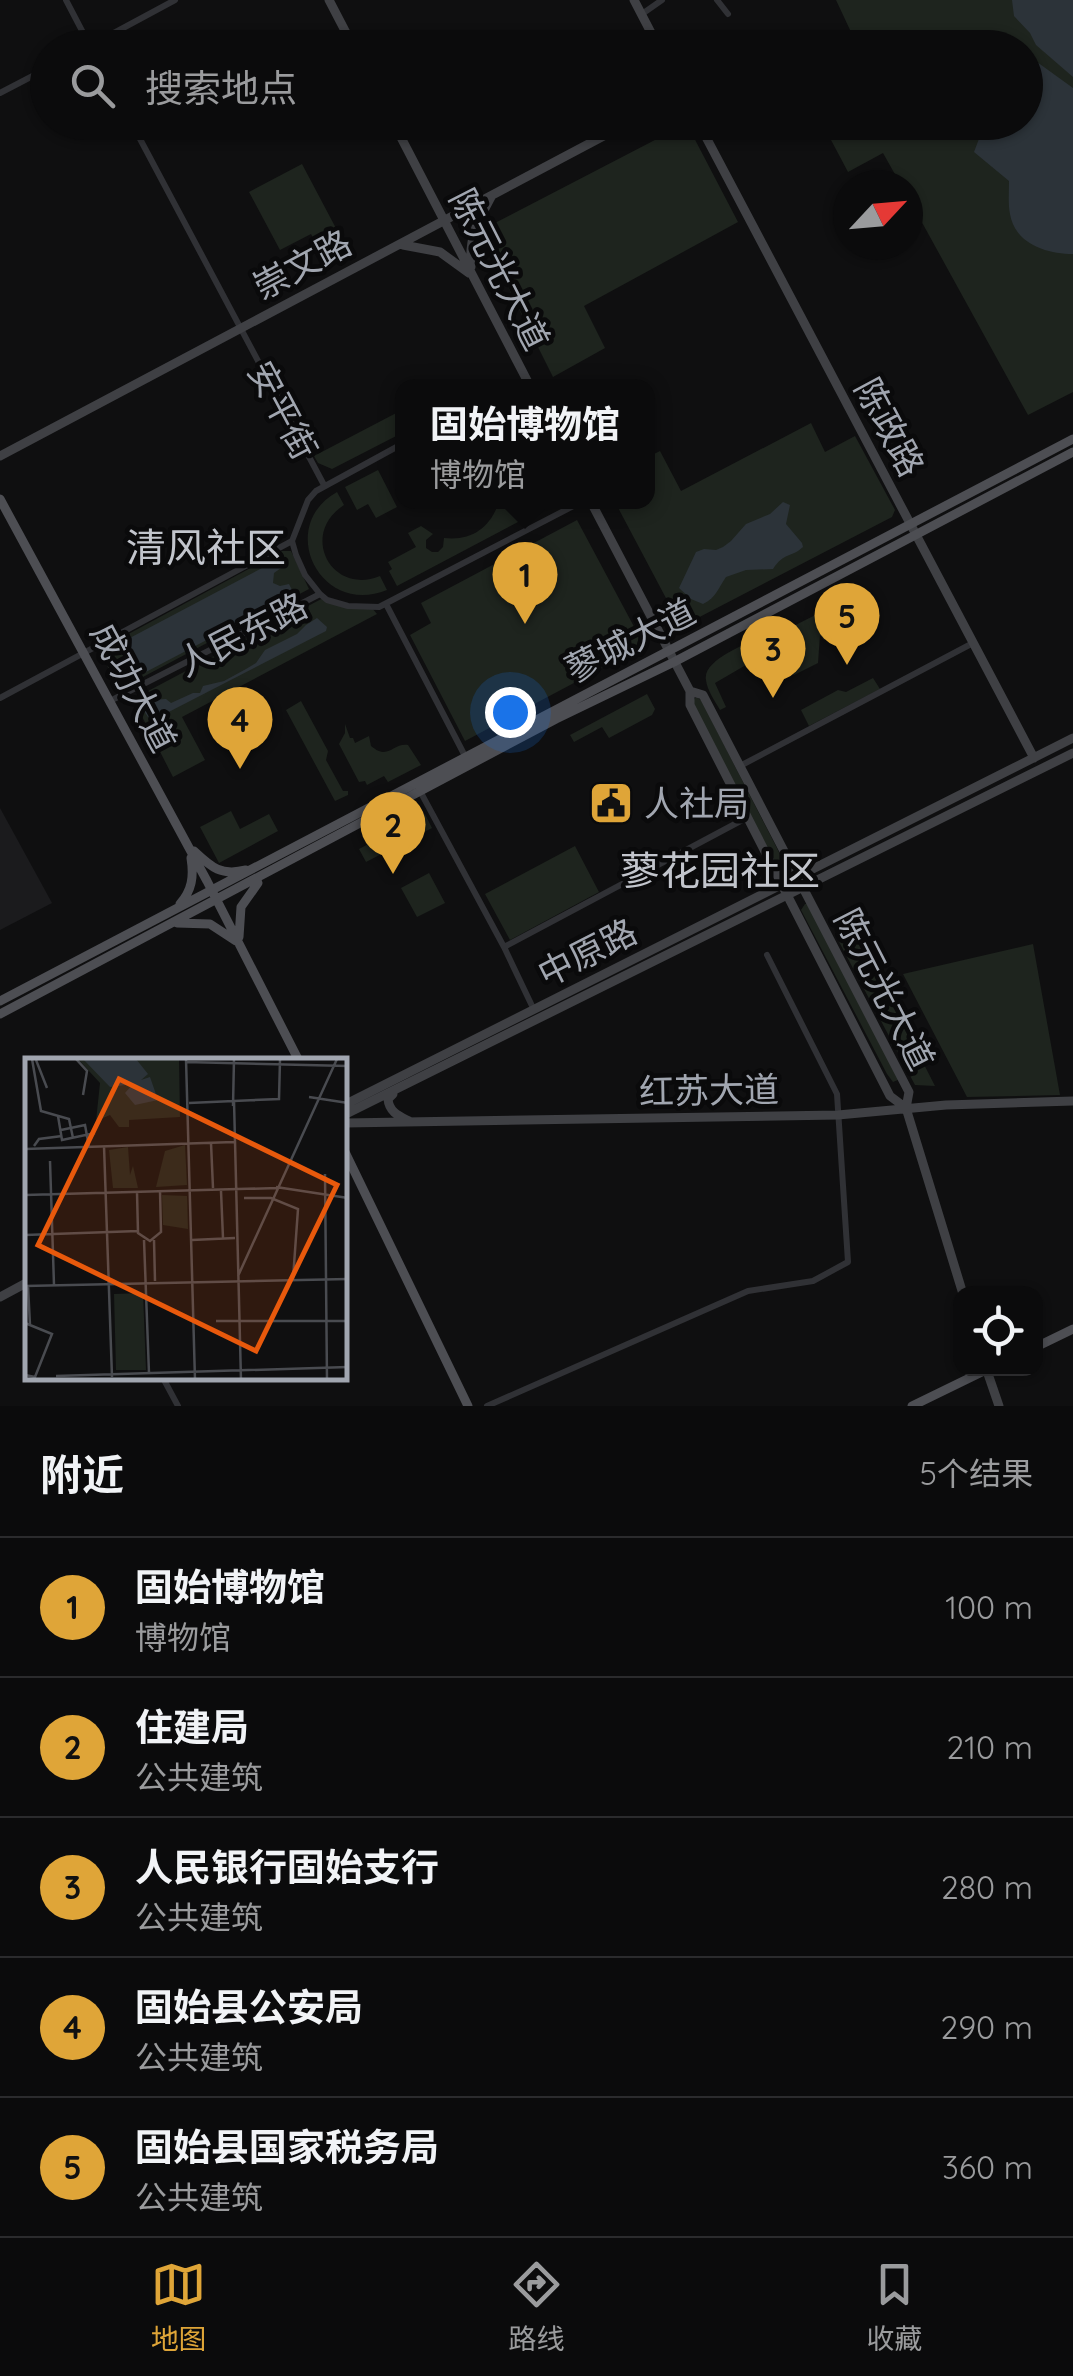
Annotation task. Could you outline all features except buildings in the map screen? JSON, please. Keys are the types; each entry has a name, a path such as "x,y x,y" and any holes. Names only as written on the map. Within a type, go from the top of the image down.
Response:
{"main road":[{"path":"329,0 345,30"},
{"path":"634,0 650,30"},
{"name":"陈元光大道","path":"402,140 525,379"},
{"name":"崇文路","path":"0,456 596,140"},
{"name":"陈政路","path":"707,140 1034,758"},
{"path":"472,274 474,225 491,196"},
{"path":"398,245 440,252 472,274"},
{"name":"蓼城大道","path":"913,530 1073,439"},
{"name":"蓼城大道","path":"0,1014 174,923 215,896 913,530 1073,452"},
{"name":"成功大道","path":"0,499 215,896 297,1058"},
{"name":"陈元光大道","path":"595,509 690,691 690,705 890,1096 906,1108"},
{"name":"蓼城大道","path":"261,872 466,756 671,657"},
{"name":"陈元光大道","path":"690,691 703,695 909,1092 906,1108 960,1286"},
{"name":"中原路","path":"348,1113 784,890 797,876 1073,738"},
{"name":"中原路","path":"348,1108 350,1102 534,1010 784,890 802,887 1073,752"},
{"path":"188,846 222,872 261,872"},
{"path":"174,910 192,882 188,846"},
{"path":"240,944 241,908 261,872"},
{"name":"蓼城大道","path":"0,1001 174,910 215,896"},
{"path":"174,923 210,924 240,944"},
{"path":"397,1090 388,1104 395,1114 412,1122"},
{"name":"红苏大道","path":"348,1123 838,1115 1073,1101"},
{"path":"348,1158 468,1406"},
{"path":"0,1297 25,1284"},
{"path":"1043,1343 1073,1328"},
{"path":"912,1406 973,1376"},
{"path":"989,1376 999,1406"}],"street":[{"path":"66,0 81,30"},
{"path":"120,30 175,0"},
{"path":"642,14 662,0"},
{"path":"717,0 728,14"},
{"path":"0,93 30,77"},
{"name":"安平街","path":"140,140 324,485"},
{"path":"395,448 324,485 308,500 292,541 305,574 327,600 372,608 386,604 568,509"},
{"path":"0,698 292,541"},
{"name":"人民东路","path":"110,702 320,594"},
{"path":"386,604 466,756"},
{"path":"740,766 973,642"},
{"path":"420,791 534,1010"},
{"path":"504,947 748,817"},
{"path":"487,1406 748,1291 813,1281 848,1262 838,1094 767,955"},
{"path":"165,1381 178,1406"}],"shaded area":[{"path":"836,0 1073,0 1073,392 1028,415 923,224 923,170 893,170 883,153 847,170 831,140 1043,140 1043,30 850,30"},
{"path":"1012,0 1073,0 1073,77 1043,51 1043,30 1027,30 1014,16"},
{"path":"1043,66 1073,88 1073,254 1043,249 1018,233 1010,214 1009,181 974,152 979,140 1043,140"},
{"path":"655,140 695,140 738,222 584,306 605,348 553,377 486,243 491,225"},
{"path":"302,164 348,251 326,263 311,234 280,250 249,192"},
{"path":"395,414 395,437 332,469 318,463 314,456"},
{"path":"811,423 825,452 855,436 895,510 892,517 688,623 676,617 619,509 655,509 655,454 660,451 681,491"},
{"path":"378,470 395,508 376,518 368,504 357,510 345,487"},
{"path":"337,492 344,505 324,531 327,559 347,577 363,580 380,576 387,590 363,595 342,591 325,580 314,564 308,545 310,525 319,507"},
{"path":"783,502 790,505 786,524 803,547 773,569 746,570 726,577 703,604 679,588 696,552 723,547 746,524 770,514"},
{"path":"496,509 543,509 397,586 388,562 416,547 408,533 421,526 433,534 426,540 426,548 438,552 444,538 471,535 491,519"},
{"path":"577,520 639,636 636,650 465,741 410,635 431,623 421,603"},
{"path":"282,551 291,551 309,589 124,687 118,685 105,659 110,644"},
{"path":"277,560 281,568 274,573 273,583 289,584 294,594 144,673 126,640"},
{"path":"325,597 372,608 377,614 182,717 205,760 173,777 133,699"},
{"path":"835,605 847,628 824,640 820,635 818,663 794,675 790,673 774,636"},
{"path":"317,618 327,627 326,631 157,718 150,720 144,711 151,700 166,699 171,703 200,693 203,686 224,681 256,663 265,650 297,634"},
{"path":"762,636 770,651 715,683 726,707 720,710 708,688 707,673 718,659"},
{"path":"873,678 880,689 809,726 801,710 838,690 846,692"},
{"path":"647,694 655,709 652,715 609,738 602,727 574,742 570,735"},
{"path":"696,697 701,700 784,862 784,871 779,871 692,702"},
{"path":"301,701 328,751 326,760 343,791 348,791 348,795 335,801 286,710"},
{"path":"345,724 355,743 369,736 371,746 382,752 408,745 421,765 388,782 384,776 367,785 365,781 359,782 339,744"},
{"path":"0,808 52,903 0,930"},
{"path":"231,811 240,829 269,814 278,831 219,863 200,827"},
{"path":"425,814 432,828 366,862 359,849"},
{"path":"575,846 599,892 510,940 485,894"},
{"path":"429,873 445,903 417,917 401,888"},
{"path":"805,904 900,1079 893,1082 887,1074 801,910"},
{"path":"857,933 935,1086 915,1085 838,940"},
{"path":"1033,944 1060,1095 967,1097 903,974"}],"place":[{"name":"固始博物馆","path":"525,624"},
{"name":"固始县国家税务局","path":"847,665"},
{"name":"人民银行固始支行","path":"773,698"},
{"name":"固始县公安局","path":"240,769"},
{"name":"人社局","path":"611,803"},
{"name":"住建局","path":"393,874"}],"district":[{"name":"清风社区","path":"206,547"},
{"name":"蓼花园社区","path":"720,870"}]}
